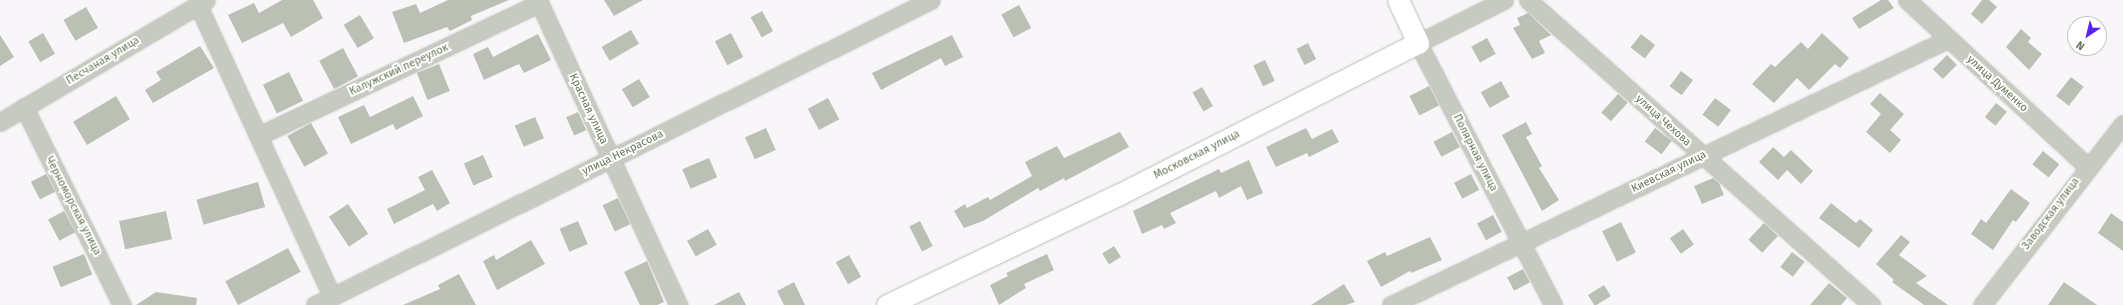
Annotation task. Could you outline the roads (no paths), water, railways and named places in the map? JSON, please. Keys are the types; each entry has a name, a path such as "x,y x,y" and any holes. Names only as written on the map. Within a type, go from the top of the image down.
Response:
{"main road":[{"name":"Полярная улица","path":"1398,0 1418,43"},
{"name":"Московская улица","path":"887,305 1118,195 1418,43"}],"street":[{"name":"улица Некрасова","path":"315,305 611,160 931,0"},
{"name":"Московская улица","path":"1418,43 1504,0"},
{"name":"улица Чехова","path":"1528,0 1871,305"},
{"name":"улица Думенко","path":"1907,0 2088,166"},
{"path":"202,2 258,136 332,296"},
{"name":"Песчаная улица","path":"0,122 202,2"},
{"name":"Красная улица","path":"539,2 678,305"},
{"name":"Калужский переулок","path":"258,136 539,2"},
{"name":"Киевская улица","path":"1391,305 1948,39"},
{"name":"Полярная улица","path":"1418,43 1554,305"},
{"name":"Черноморская улица","path":"24,108 122,305"},
{"name":"Заводская улица","path":"1982,305 2088,166 2123,124"}]}
